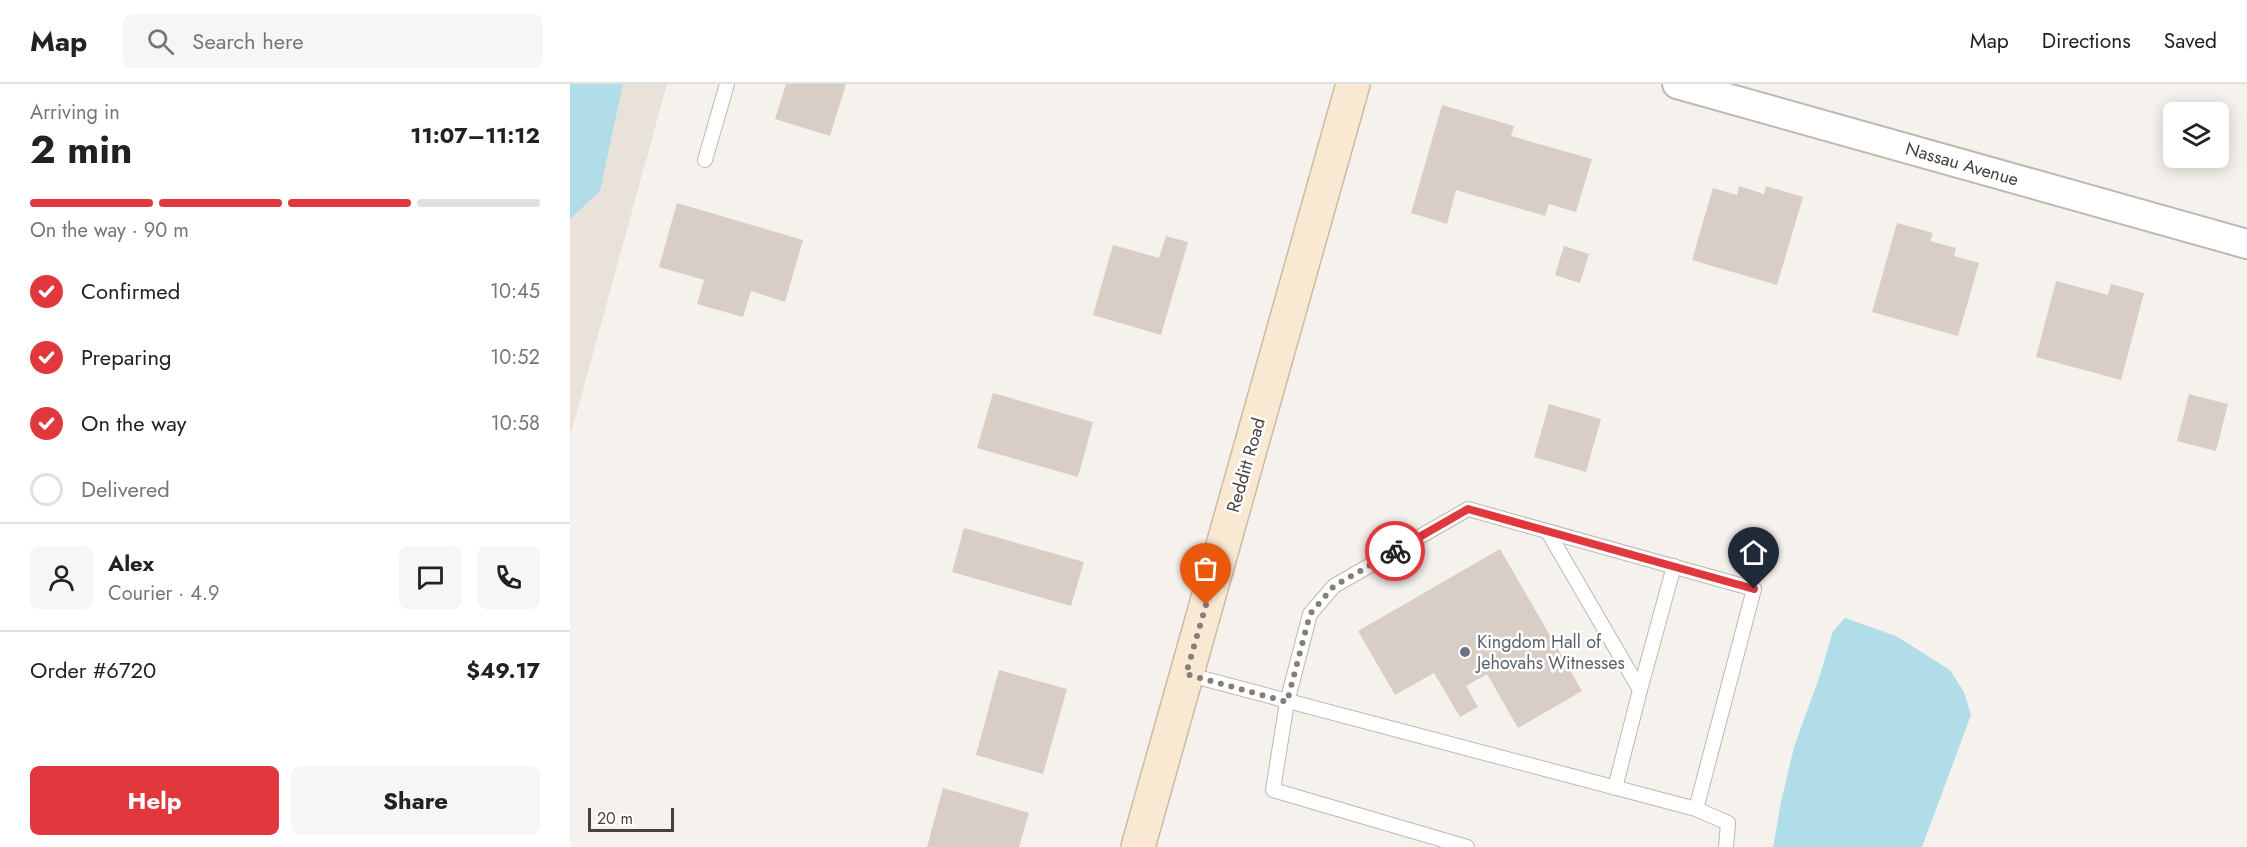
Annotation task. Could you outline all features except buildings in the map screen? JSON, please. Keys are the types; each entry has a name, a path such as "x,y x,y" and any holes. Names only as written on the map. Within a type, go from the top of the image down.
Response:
{"street":[{"name":"Redditt Road","path":"1138,847 1353,84"},
{"name":"Nassau Avenue","path":"1677,84 2247,244"}],"lane":[{"path":"705,160 727,84"},
{"path":"1467,847 1273,790 1287,702 1310,614 1334,586 1468,509 1754,589 1696,809"},
{"path":"1548,532 1640,690"},
{"path":"1615,788 1674,566"},
{"path":"1186,674 1696,809 1728,823 1726,847"}],"shaded area":[{"path":"570,84 667,84 570,437"}],"water":[{"path":"570,84 623,84 600,191 570,219"},
{"path":"1845,618 1896,636 1950,670 1964,692 1971,715 1922,847 1773,847 1794,747 1833,631"}],"way so far":[{"path":"1206,605 1186,674 1287,702 1310,614 1334,586 1395,551"}],"place":[{"name":"Kingdom Hall of Jehovahs Witnesses","path":"1465,652"}],"route":[{"path":"1395,551 1468,509 1754,589"}]}
